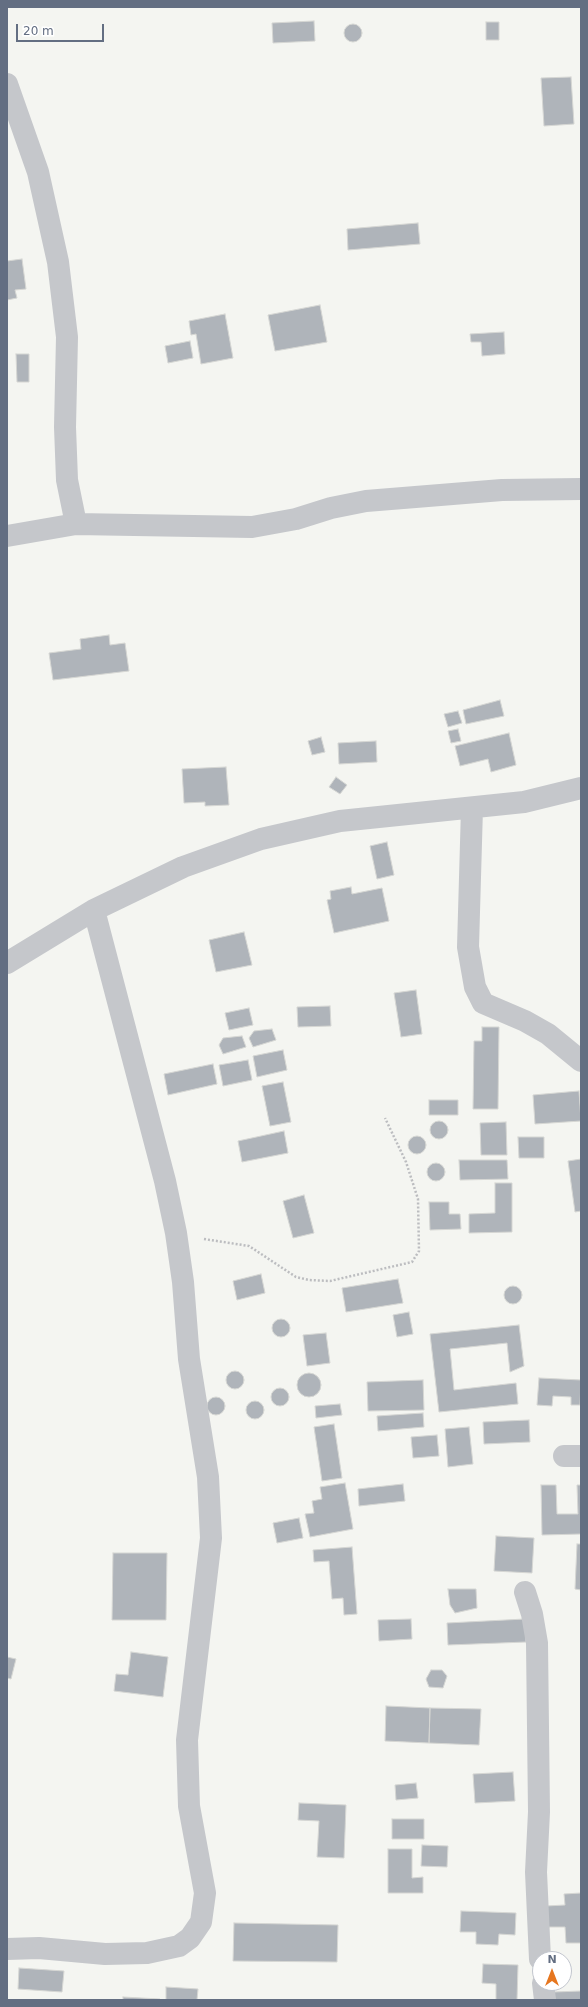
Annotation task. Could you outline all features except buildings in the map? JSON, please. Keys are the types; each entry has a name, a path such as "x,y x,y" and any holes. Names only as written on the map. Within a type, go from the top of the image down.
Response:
{"street":[{"path":"7,84 38,172 58,262 67,337 65,427 67,480 76,524"},
{"path":"7,536 76,524 252,527 296,519 331,508 366,501 502,490 581,489"},
{"path":"7,963 94,910 183,867 261,839 340,821 524,802 581,788"},
{"path":"472,808 468,947 475,988 483,1003 525,1021 548,1034 581,1061"},
{"path":"7,1949 39,1948 105,1954 147,1953 179,1946 190,1938 201,1922 205,1893 189,1806 186,1740 211,1538 208,1477 189,1359 183,1282 176,1233 165,1182 94,910"},
{"path":"525,1592 532,1614 537,1644 539,1812 536,1872 540,1951"}],"path":[{"path":"176,1233 249,1246 296,1277 309,1280 330,1281 412,1262 419,1251 418,1198 406,1162 385,1118"}]}
